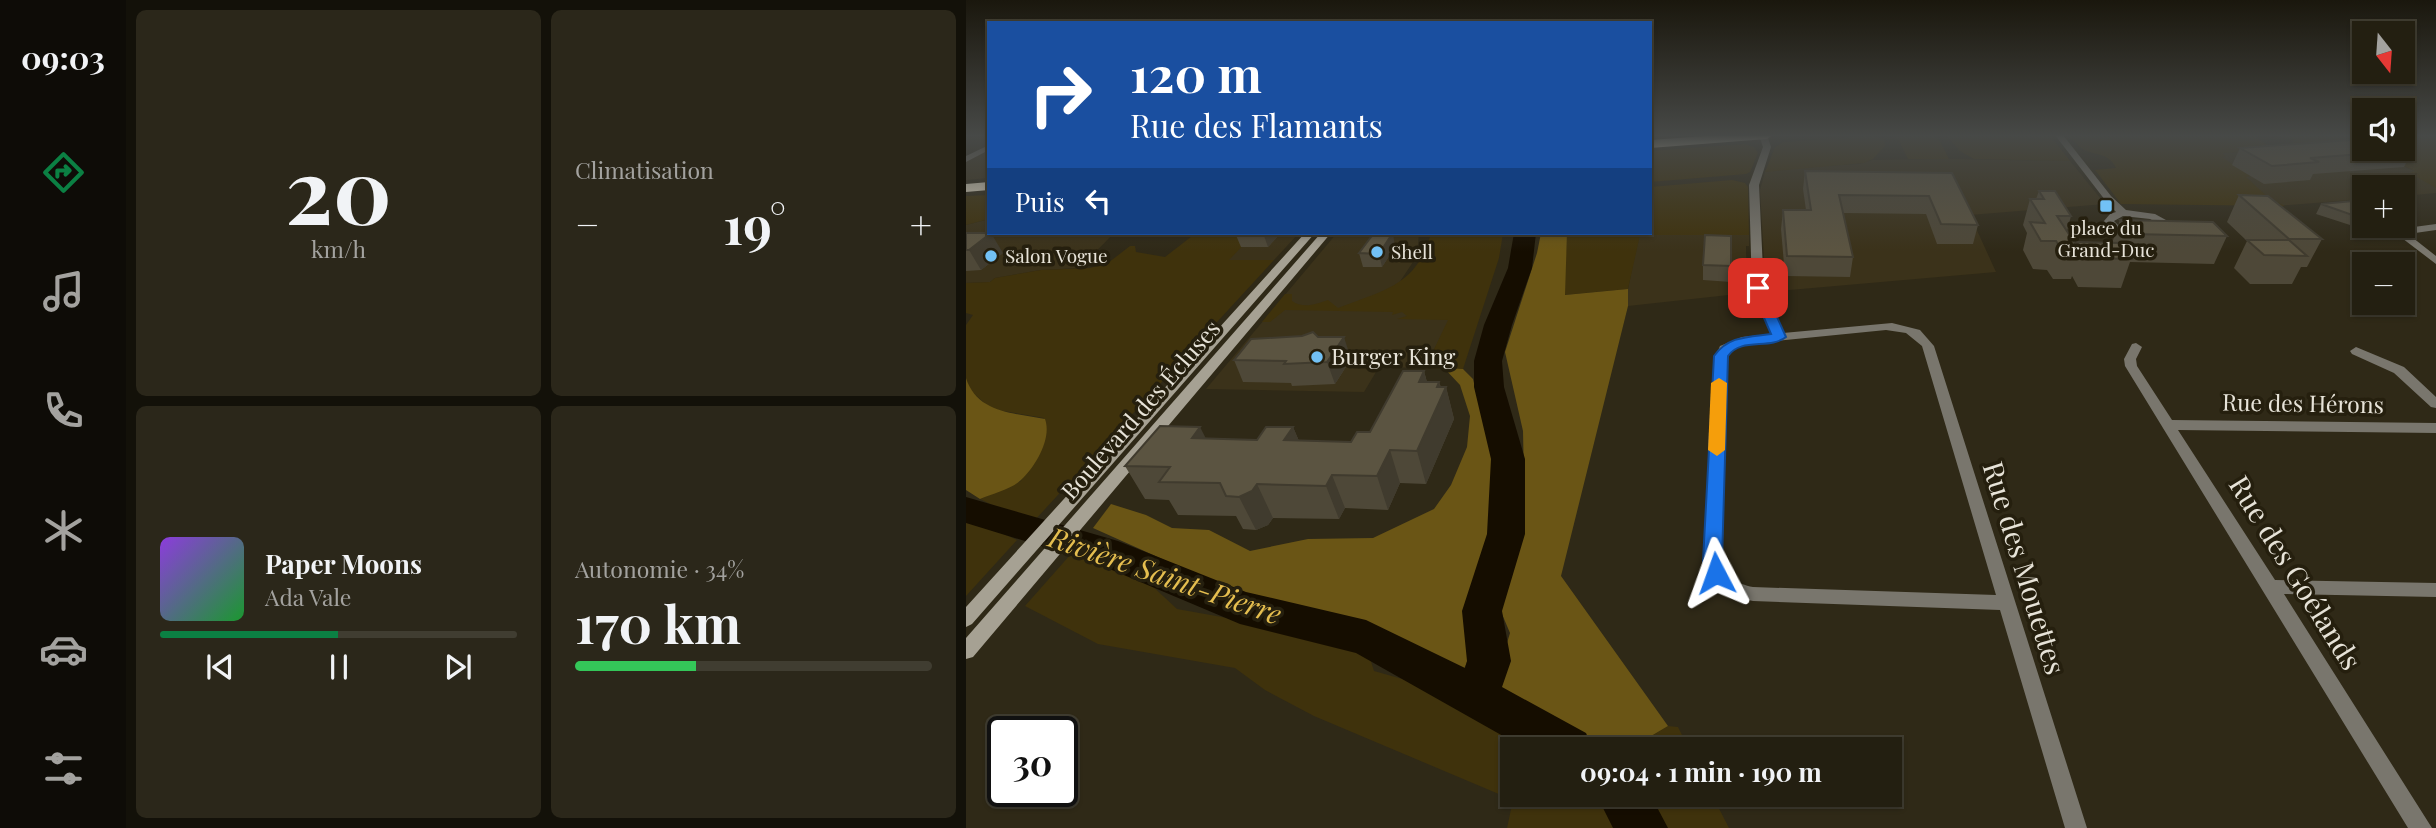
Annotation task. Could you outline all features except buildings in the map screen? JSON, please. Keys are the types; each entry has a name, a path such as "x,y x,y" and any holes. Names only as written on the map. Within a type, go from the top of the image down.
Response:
{"highway":[{"path":"966,188 987,186"}],"street":[{"path":"1758,174 1754,186 1758,288 1779,337 1742,341 1727,347 1720,360 1713,561 1716,573 1722,582 1734,590 1752,594 2008,603"},
{"path":"2089,174 2123,213 2157,218 2169,225 2173,232 2167,237 2155,239 2124,234 2109,221 2113,215 2123,213"},
{"path":"2436,227 2399,232 2436,261"},
{"name":"Boulevard des Écluses","path":"966,618 1308,235"},
{"name":"Boulevard des Écluses","path":"966,651 1324,235"},
{"name":"Rue des Mouettes","path":"1779,337 1886,326 1912,331 1921,336 1928,346 2076,828"},
{"name":"Rue des Goélands","path":"2136,347 2130,359 2131,366 2421,828"},
{"path":"2356,351 2399,370 2436,404"},
{"name":"Rue des Hérons","path":"2169,425 2436,428"},
{"path":"2272,587 2436,590"}],"shaded area":[{"path":"966,174 987,174 987,178 966,180"},
{"path":"1652,174 1746,174 1652,182"},
{"path":"1765,174 2080,174 2105,204 1970,215 1996,272 1766,292 1760,190"},
{"path":"2098,174 2247,174 2250,176 2246,177 2270,199 2285,206 2121,204"},
{"path":"2239,174 2419,174 2436,185 2436,193 2415,195 2415,175 2352,175 2352,200 2277,206"},
{"path":"2411,174 2436,174 2436,188"},
{"path":"1732,180 1745,183 1748,187 1749,235 1652,235 1652,187"},
{"path":"987,195 987,220 966,225 966,196"},
{"path":"987,220 987,235 1112,235 1080,268 1041,270 995,278 990,282 966,283 966,225"},
{"path":"1193,235 1253,235 1229,260 1274,260 1034,521 980,499 1021,481 1044,418 991,409 970,390 966,378 966,325 973,315 966,313 966,283 990,282 995,278 1041,270 1090,268 1108,263 1130,246 1135,246 1136,252 1165,257"},
{"path":"1250,235 1297,235 1274,260 1228,260"},
{"path":"1335,235 1419,235 1417,256 1381,310 1453,312 1425,368 1379,367 1364,392 1206,389"},
{"path":"1430,235 1503,235 1499,258 1463,369 1425,368 1448,320 1397,319 1407,316 1402,312 1392,315 1393,312 1285,310 1270,322 1262,322 1285,294 1292,294 1292,301 1301,305 1328,300 1338,308 1384,290 1408,275 1425,251"},
{"path":"1541,235 1567,235 1565,295 1628,289 1628,306 1561,576 1668,726 1649,737 1585,737 1494,686 1510,633 1499,607 1525,528 1523,431 1505,352"},
{"path":"1567,235 1640,235 1628,289 1564,295"},
{"path":"1639,235 1749,235 1749,246 1746,246 1747,293 1628,306 1628,289"},
{"path":"1444,368 1463,369 1473,379 1492,459 1497,504 1490,536 1468,605 1467,662 1464,669 1453,678 1352,625 1316,614 1267,606 1093,528 1111,504 1146,515 1172,528 1209,530 1250,551 1308,539 1373,538 1434,509 1451,485 1467,447 1470,416 1460,385"},
{"path":"966,378 971,390 988,405 1009,413 1045,419 1047,427 1041,451 1027,474 1012,486 980,499 966,490"},
{"path":"966,517 1017,540 966,596"},
{"path":"1071,554 1127,569 1149,583 1177,609 1289,629 1319,640 1355,642 1367,649 1374,671 1434,688 1521,737 1500,737 1500,795 1314,716 1265,690 1235,668 1098,644 1025,606"},
{"path":"1668,726 1678,727 1683,737 1649,737"},
{"path":"1512,807 1605,807 1619,828 1507,828"},
{"path":"1650,807 1718,807 1729,828 1659,828"}],"waterway":[{"path":"1476,696 1489,661 1482,611 1506,534 1508,459 1489,387 1488,361 1498,325 1520,268 1525,235"},
{"name":"Rivière Saint-Pierre","path":"966,510 1105,551 1240,607 1366,638 1476,696"},
{"path":"1476,696 1548,737"},
{"path":"1629,807 1642,828"}],"slow traffic":[{"path":"1717,450 1719,383"}],"place":[{"name":"place du Grand-Duc","path":"2106,206"},
{"name":"Shell","path":"1377,252"},
{"name":"Salon Vogue","path":"991,256"},
{"name":"Burger King","path":"1317,357"}],"route":[{"path":"1716,573 1713,561 1721,356 1727,347 1738,342 1779,337 1759,296 1758,288"}]}
